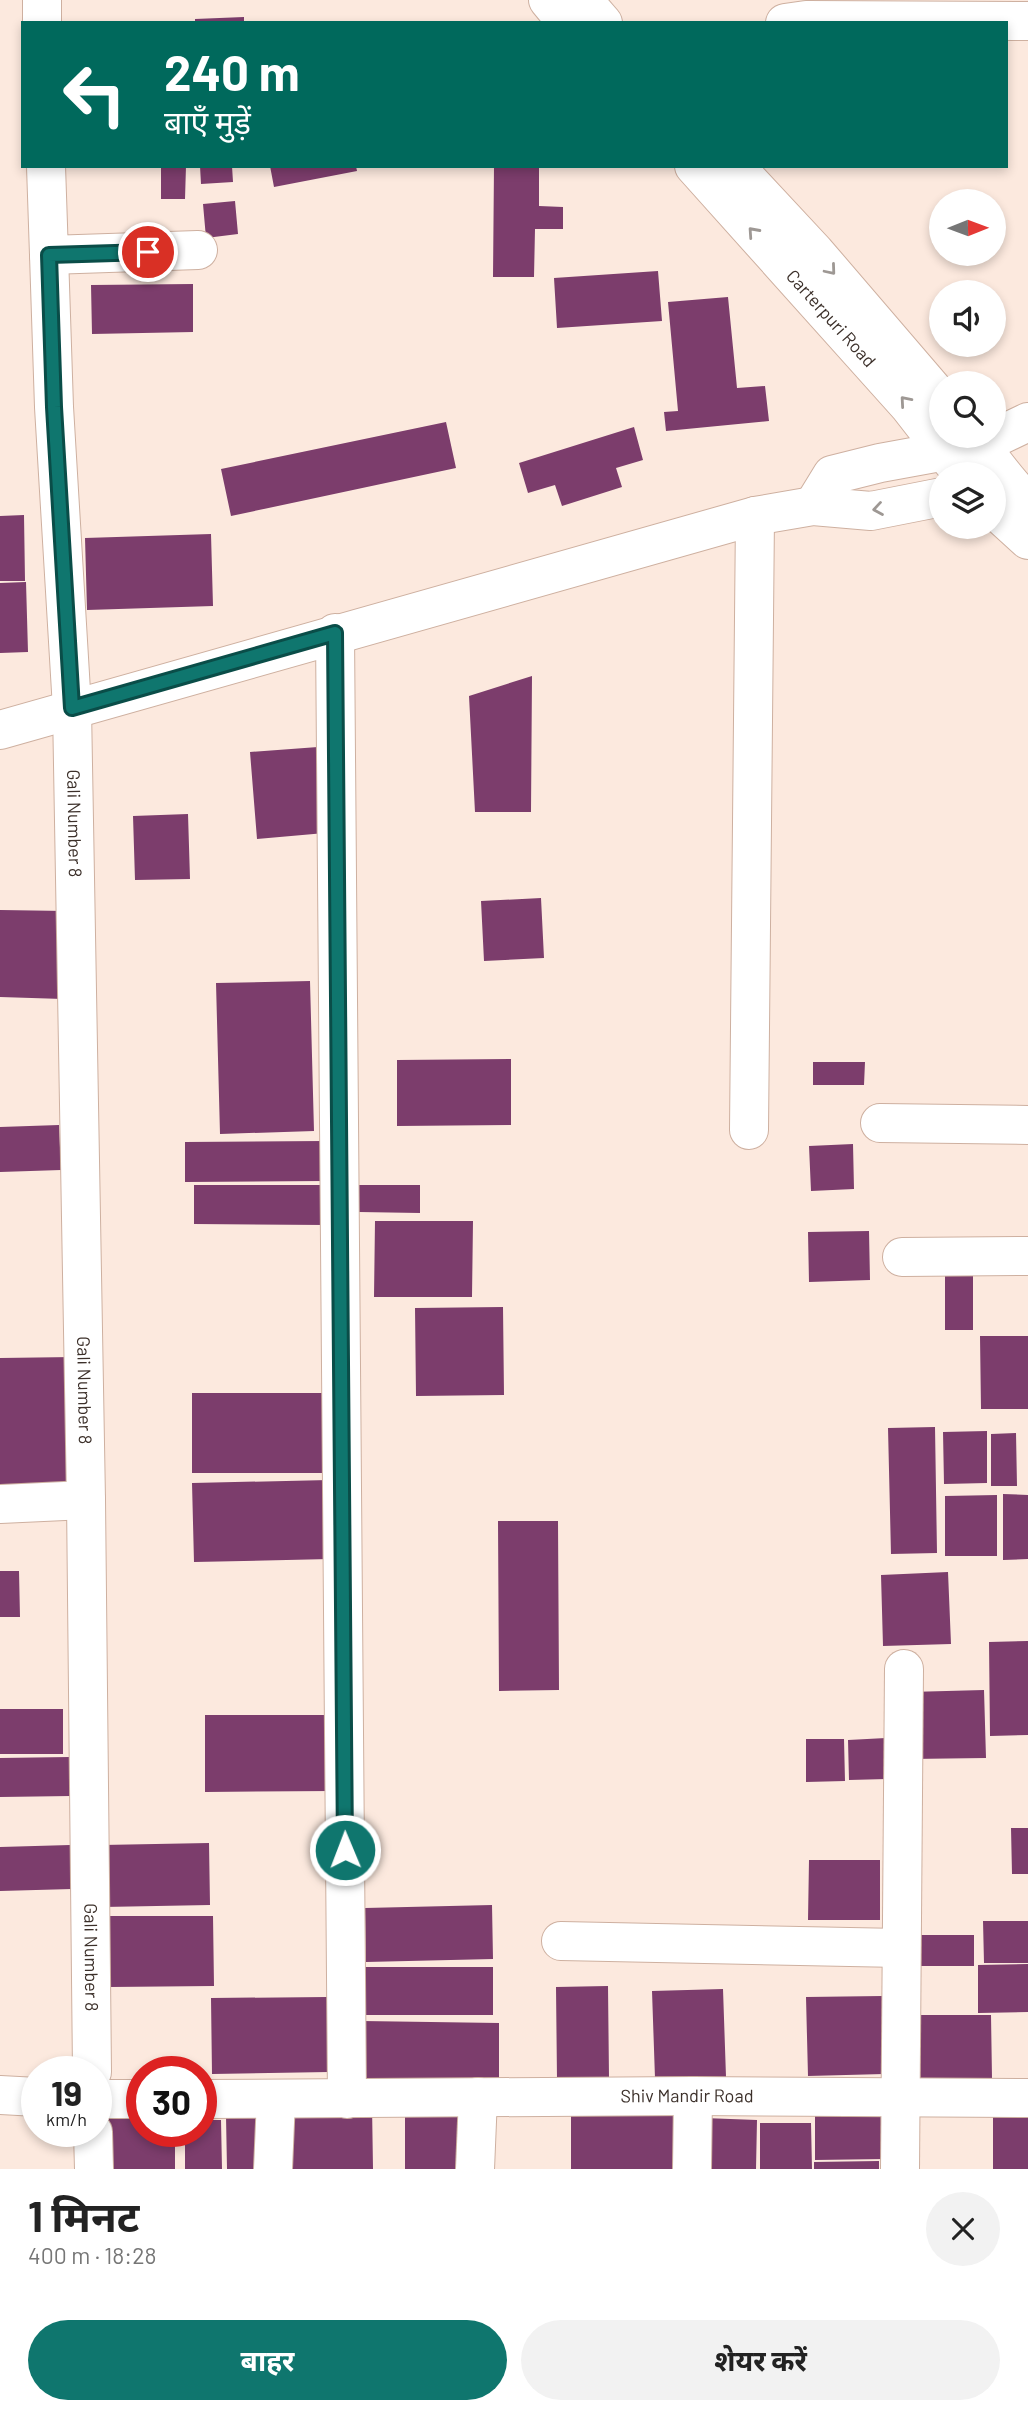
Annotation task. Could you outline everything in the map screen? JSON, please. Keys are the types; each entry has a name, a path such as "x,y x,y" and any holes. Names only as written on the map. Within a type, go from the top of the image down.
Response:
{"street":[{"path":"42,0 42,21"},
{"path":"548,0 566,21"},
{"path":"583,0 601,21"},
{"path":"799,21 1028,21"},
{"name":"Gali Number 8","path":"46,168 55,420 72,708 86,1500 92,2056"},
{"name":"Carterpuri Road","path":"696,168 909,405 1010,492 1028,540"},
{"name":"Carterpuri Road","path":"737,168 816,252 929,385"},
{"path":"49,255 198,250"},
{"path":"813,506 832,475 880,463 965,451 1028,422"},
{"path":"0,730 755,516 813,506 871,511 929,500"},
{"path":"749,1130 755,516"},
{"path":"335,633 348,2099"},
{"path":"880,1123 1028,1125"},
{"path":"902,1257 1028,1256"},
{"path":"0,1504 86,1500"},
{"path":"900,2169 904,1669"},
{"path":"561,1941 900,1948"},
{"path":"0,2095 21,2096"},
{"path":"692,2169 693,2096"},
{"name":"Shiv Mandir Road","path":"217,2099 693,2096 1028,2098"},
{"path":"475,2169 478,2097"},
{"path":"274,2169 275,2099"},
{"path":"93,2147 93,2169"}],"building":[{"path":"244,17 244,21 195,21"},
{"path":"161,168 186,168 185,199 161,199"},
{"path":"200,168 232,168 233,182 201,184"},
{"path":"270,168 356,168 357,171 274,187"},
{"path":"494,168 539,168 539,206 563,207 563,229 535,229 534,277 493,277"},
{"path":"235,201 238,234 206,238 203,204"},
{"path":"658,271 662,321 557,328 554,278"},
{"path":"193,284 193,332 92,334 91,285"},
{"path":"728,297 737,388 765,386 769,421 666,431 664,412 678,411 668,302"},
{"path":"446,422 456,468 231,516 221,469"},
{"path":"634,427 643,460 616,468 622,487 562,506 555,485 528,493 519,463"},
{"path":"24,515 25,581 0,581 0,516"},
{"path":"211,534 213,606 87,610 85,538"},
{"path":"26,582 28,652 0,653 0,583"},
{"path":"532,676 531,812 475,812 469,696"},
{"path":"318,747 325,833 257,839 250,752"},
{"path":"188,814 190,879 135,880 133,816"},
{"path":"541,898 544,958 484,961 481,901"},
{"path":"0,910 66,911 63,999 0,997"},
{"path":"310,981 314,1131 220,1134 216,983"},
{"path":"511,1059 511,1125 397,1126 397,1060"},
{"path":"813,1062 865,1062 864,1085 813,1085"},
{"path":"59,1125 61,1170 0,1172 0,1127"},
{"path":"324,1141 324,1181 185,1182 185,1142"},
{"path":"853,1144 854,1189 811,1191 809,1146"},
{"path":"194,1185 326,1185 326,1225 194,1224"},
{"path":"359,1185 420,1185 420,1213 359,1212"},
{"path":"375,1221 473,1221 472,1297 374,1297"},
{"path":"869,1231 870,1280 809,1282 808,1232"},
{"path":"973,1275 973,1330 945,1330 945,1276"},
{"path":"503,1307 504,1395 416,1396 415,1308"},
{"path":"980,1336 1028,1336 1028,1409 981,1409"},
{"path":"74,1357 76,1494 0,1495 0,1358"},
{"path":"192,1393 323,1393 324,1473 192,1473"},
{"path":"935,1427 937,1553 891,1554 888,1428"},
{"path":"987,1431 987,1483 944,1484 943,1432"},
{"path":"1016,1433 1017,1486 991,1486 991,1434"},
{"path":"329,1480 330,1559 194,1562 192,1483"},
{"path":"1003,1494 1028,1495 1028,1559 1003,1560"},
{"path":"997,1495 997,1556 945,1556 945,1496"},
{"path":"498,1521 558,1521 559,1690 499,1691"},
{"path":"0,1571 19,1571 20,1617 0,1617"},
{"path":"948,1572 951,1644 883,1646 881,1575"},
{"path":"1028,1641 1028,1735 990,1736 989,1642"},
{"path":"984,1690 986,1758 910,1759 909,1692"},
{"path":"0,1709 63,1709 63,1754 0,1754"},
{"path":"205,1715 332,1715 333,1791 205,1792"},
{"path":"886,1738 887,1779 849,1780 848,1740"},
{"path":"806,1739 844,1739 845,1781 806,1782"},
{"path":"70,1757 71,1796 0,1797 0,1758"},
{"path":"1011,1828 1028,1828 1028,1874 1012,1874"},
{"path":"209,1843 210,1905 103,1907 102,1845"},
{"path":"70,1845 72,1889 0,1891 0,1847"},
{"path":"809,1860 880,1860 880,1920 808,1920"},
{"path":"492,1905 493,1959 366,1962 365,1908"},
{"path":"110,1916 213,1916 214,1986 110,1987"},
{"path":"983,1921 1028,1921 1028,1963 984,1963"},
{"path":"911,1935 974,1935 974,1966 911,1966"},
{"path":"1028,1964 1028,2012 978,2013 978,1965"},
{"path":"361,1967 493,1967 493,2015 361,2015"},
{"path":"608,1986 609,2078 557,2079 556,1987"},
{"path":"723,1989 726,2077 655,2078 652,1991"},
{"path":"883,1996 884,2074 808,2076 806,1997"},
{"path":"328,1997 329,2072 217,2074 217,2056 212,2056 211,1998"},
{"path":"919,2015 991,2015 992,2078 919,2078"},
{"path":"362,2021 499,2023 499,2081 361,2079"},
{"path":"372,2105 373,2169 287,2169 286,2106"},
{"path":"405,2105 470,2105 471,2169 405,2169"},
{"path":"571,2112 681,2113 680,2169 571,2169"},
{"path":"815,2114 885,2114 885,2159 815,2160"},
{"path":"268,2115 268,2169 227,2169 226,2116"},
{"path":"993,2115 1028,2115 1028,2169 993,2169"},
{"path":"704,2118 757,2120 756,2169 703,2169"},
{"path":"112,2119 126,2119 126,2147 175,2147 175,2169 109,2169"},
{"path":"217,2120 221,2120 222,2169 185,2169 185,2147 217,2147"},
{"path":"760,2123 811,2123 812,2169 760,2169"},
{"path":"879,2161 879,2169 814,2169 814,2162"}],"route":[{"path":"148,252 49,255 54,407 72,708 335,633 345,1850"}]}
